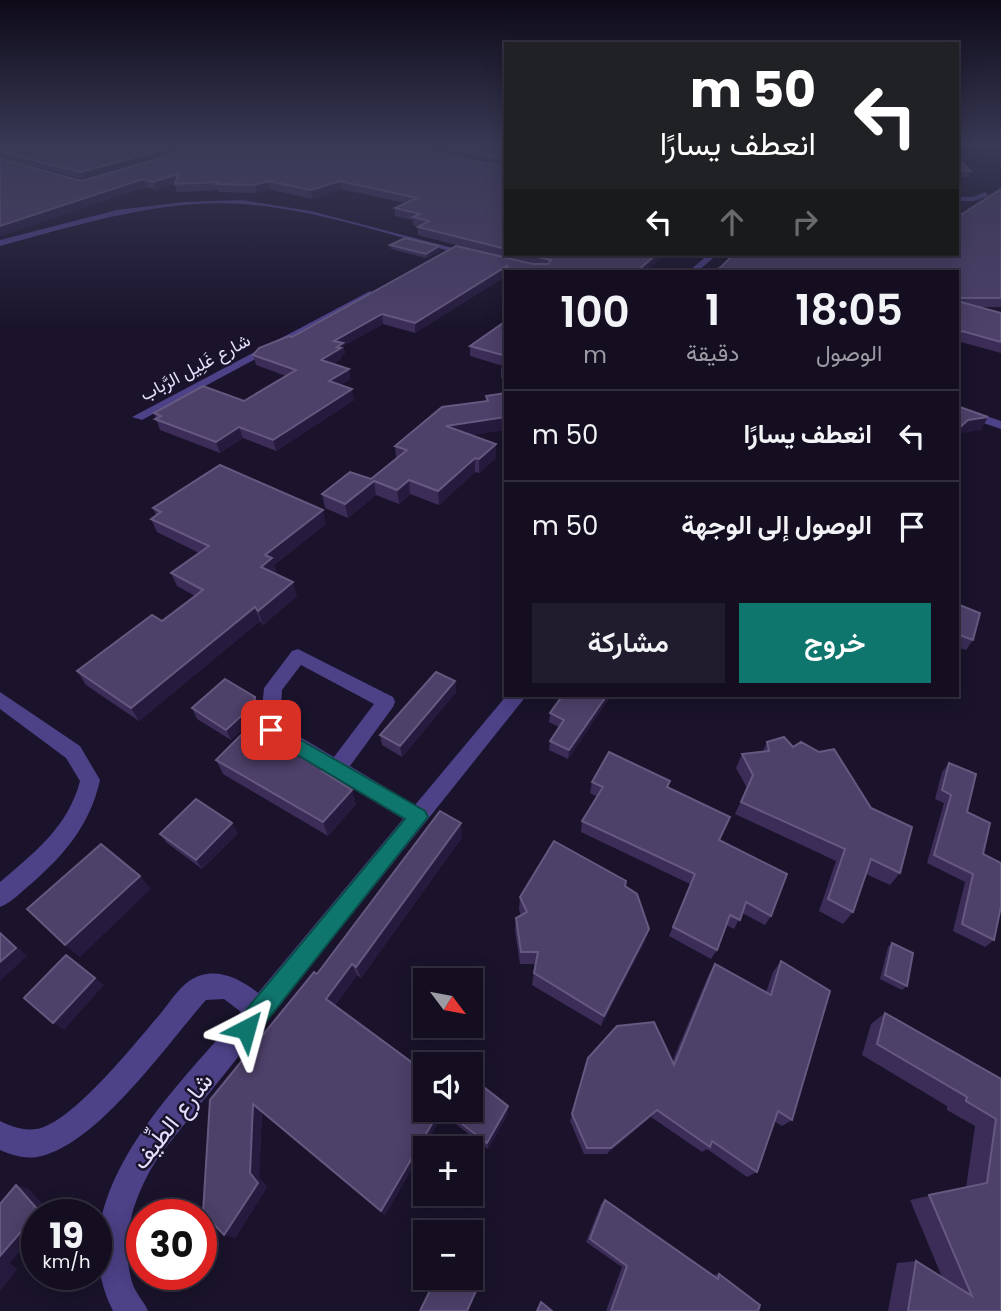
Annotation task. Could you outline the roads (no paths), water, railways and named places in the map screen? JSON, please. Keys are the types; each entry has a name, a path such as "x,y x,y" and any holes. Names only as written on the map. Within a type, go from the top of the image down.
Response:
{"street":[{"path":"0,243 117,212 174,205"},
{"path":"262,205 311,213 480,256"},
{"path":"443,256 455,249"},
{"path":"694,270 712,256"},
{"name":"شارع غَلِيل الرَّباب","path":"138,417 382,288"},
{"path":"959,411 1001,425"},
{"path":"337,769 386,702 298,656 273,688 271,730 418,817"},
{"name":"شارع الطِّيف","path":"132,1311 125,1304 114,1278 113,1225 119,1196 150,1145 516,697"},
{"path":"0,699 73,752 90,780 86,804 73,827 50,852 0,896"},
{"path":"0,1135 19,1143 43,1142 64,1131 86,1113 198,990 212,984 225,985 260,1012"}]}
